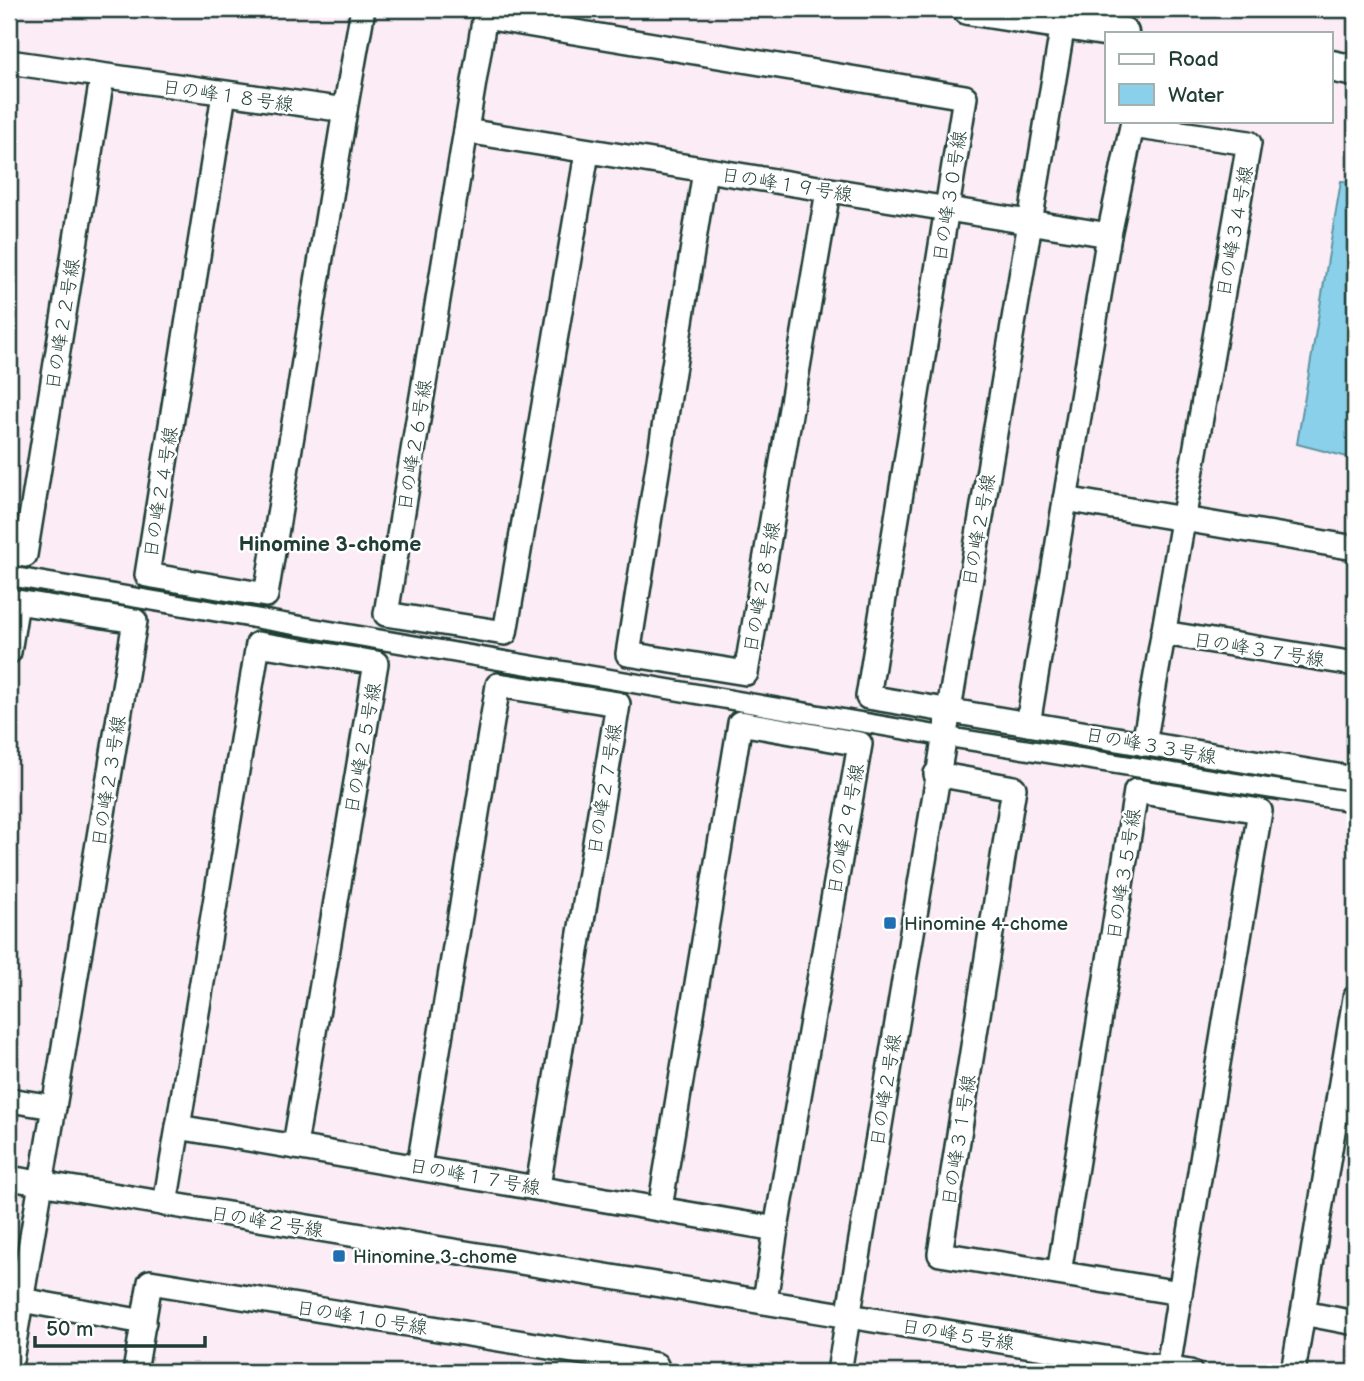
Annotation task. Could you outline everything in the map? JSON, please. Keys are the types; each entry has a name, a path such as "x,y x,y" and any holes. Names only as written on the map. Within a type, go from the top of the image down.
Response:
{"street":[{"path":"345,110 363,9"},
{"path":"968,9 1116,32"},
{"name":"日の峰２６号線","path":"486,13 386,614 505,633 587,153"},
{"name":"日の峰３０号線","path":"486,13 965,97 868,697 947,710"},
{"name":"日の峰２号線","path":"9,1178 849,1316 942,736 1032,222 1063,24"},
{"name":"日の峰１８号線","path":"9,62 102,78 345,110"},
{"path":"1332,66 1355,71"},
{"name":"日の峰２２号線","path":"9,552 25,555 102,78"},
{"name":"日の峰２４号線","path":"224,94 147,575 266,595 345,110"},
{"name":"日の峰３４号線","path":"1028,724 1109,235 1132,126 1249,143 1144,744"},
{"name":"日の峰１９号線","path":"466,131 587,153 1109,235"},
{"name":"日の峰２８号線","path":"705,172 628,654 733,671 746,673 828,191"},
{"path":"1065,499 1355,548"},
{"path":"9,576 942,736 1355,802"},
{"name":"日の峰２３号線","path":"9,652 17,602 135,621 54,1107"},
{"name":"日の峰３７号線","path":"1163,633 1355,664"},
{"name":"日の峰２５号線","path":"178,1127 258,644 376,663 295,1145"},
{"name":"日の峰２７号線","path":"419,1166 498,685 618,704 538,1186"},
{"name":"日の峰３３号線","path":"947,710 1355,779"},
{"name":"日の峰２９号線","path":"660,1208 740,723 860,744 776,1229"},
{"name":"日の峰３１号線","path":"936,774 1014,788 940,1255 1180,1293"},
{"name":"日の峰３５号線","path":"1059,1273 1136,791 1260,811 1180,1293"},
{"path":"1293,1372 1355,998"},
{"path":"9,1100 54,1107 41,1183 18,1253 21,1300 9,1372"},
{"path":"165,1204 178,1127"},
{"name":"日の峰１７号線","path":"178,1127 538,1186 776,1229"},
{"path":"765,1301 776,1229"},
{"name":"日の峰１０号線","path":"135,1372 150,1282 629,1360 656,1365 655,1372"},
{"path":"1179,1370 1180,1293"},
{"path":"21,1300 144,1322"},
{"path":"1303,1313 1355,1322"},
{"path":"839,1372 849,1316"},
{"name":"日の峰５号線","path":"849,1316 1179,1370"}],"water":[{"path":"1341,181 1355,182 1355,459 1297,444"}],"place":[{"name":"Hinomine 4-chome","path":"890,923"},
{"name":"Hinomine 3-chome","path":"339,1256"}],"district":[{"name":"Hinomine 3-chome","path":"330,544"}]}
